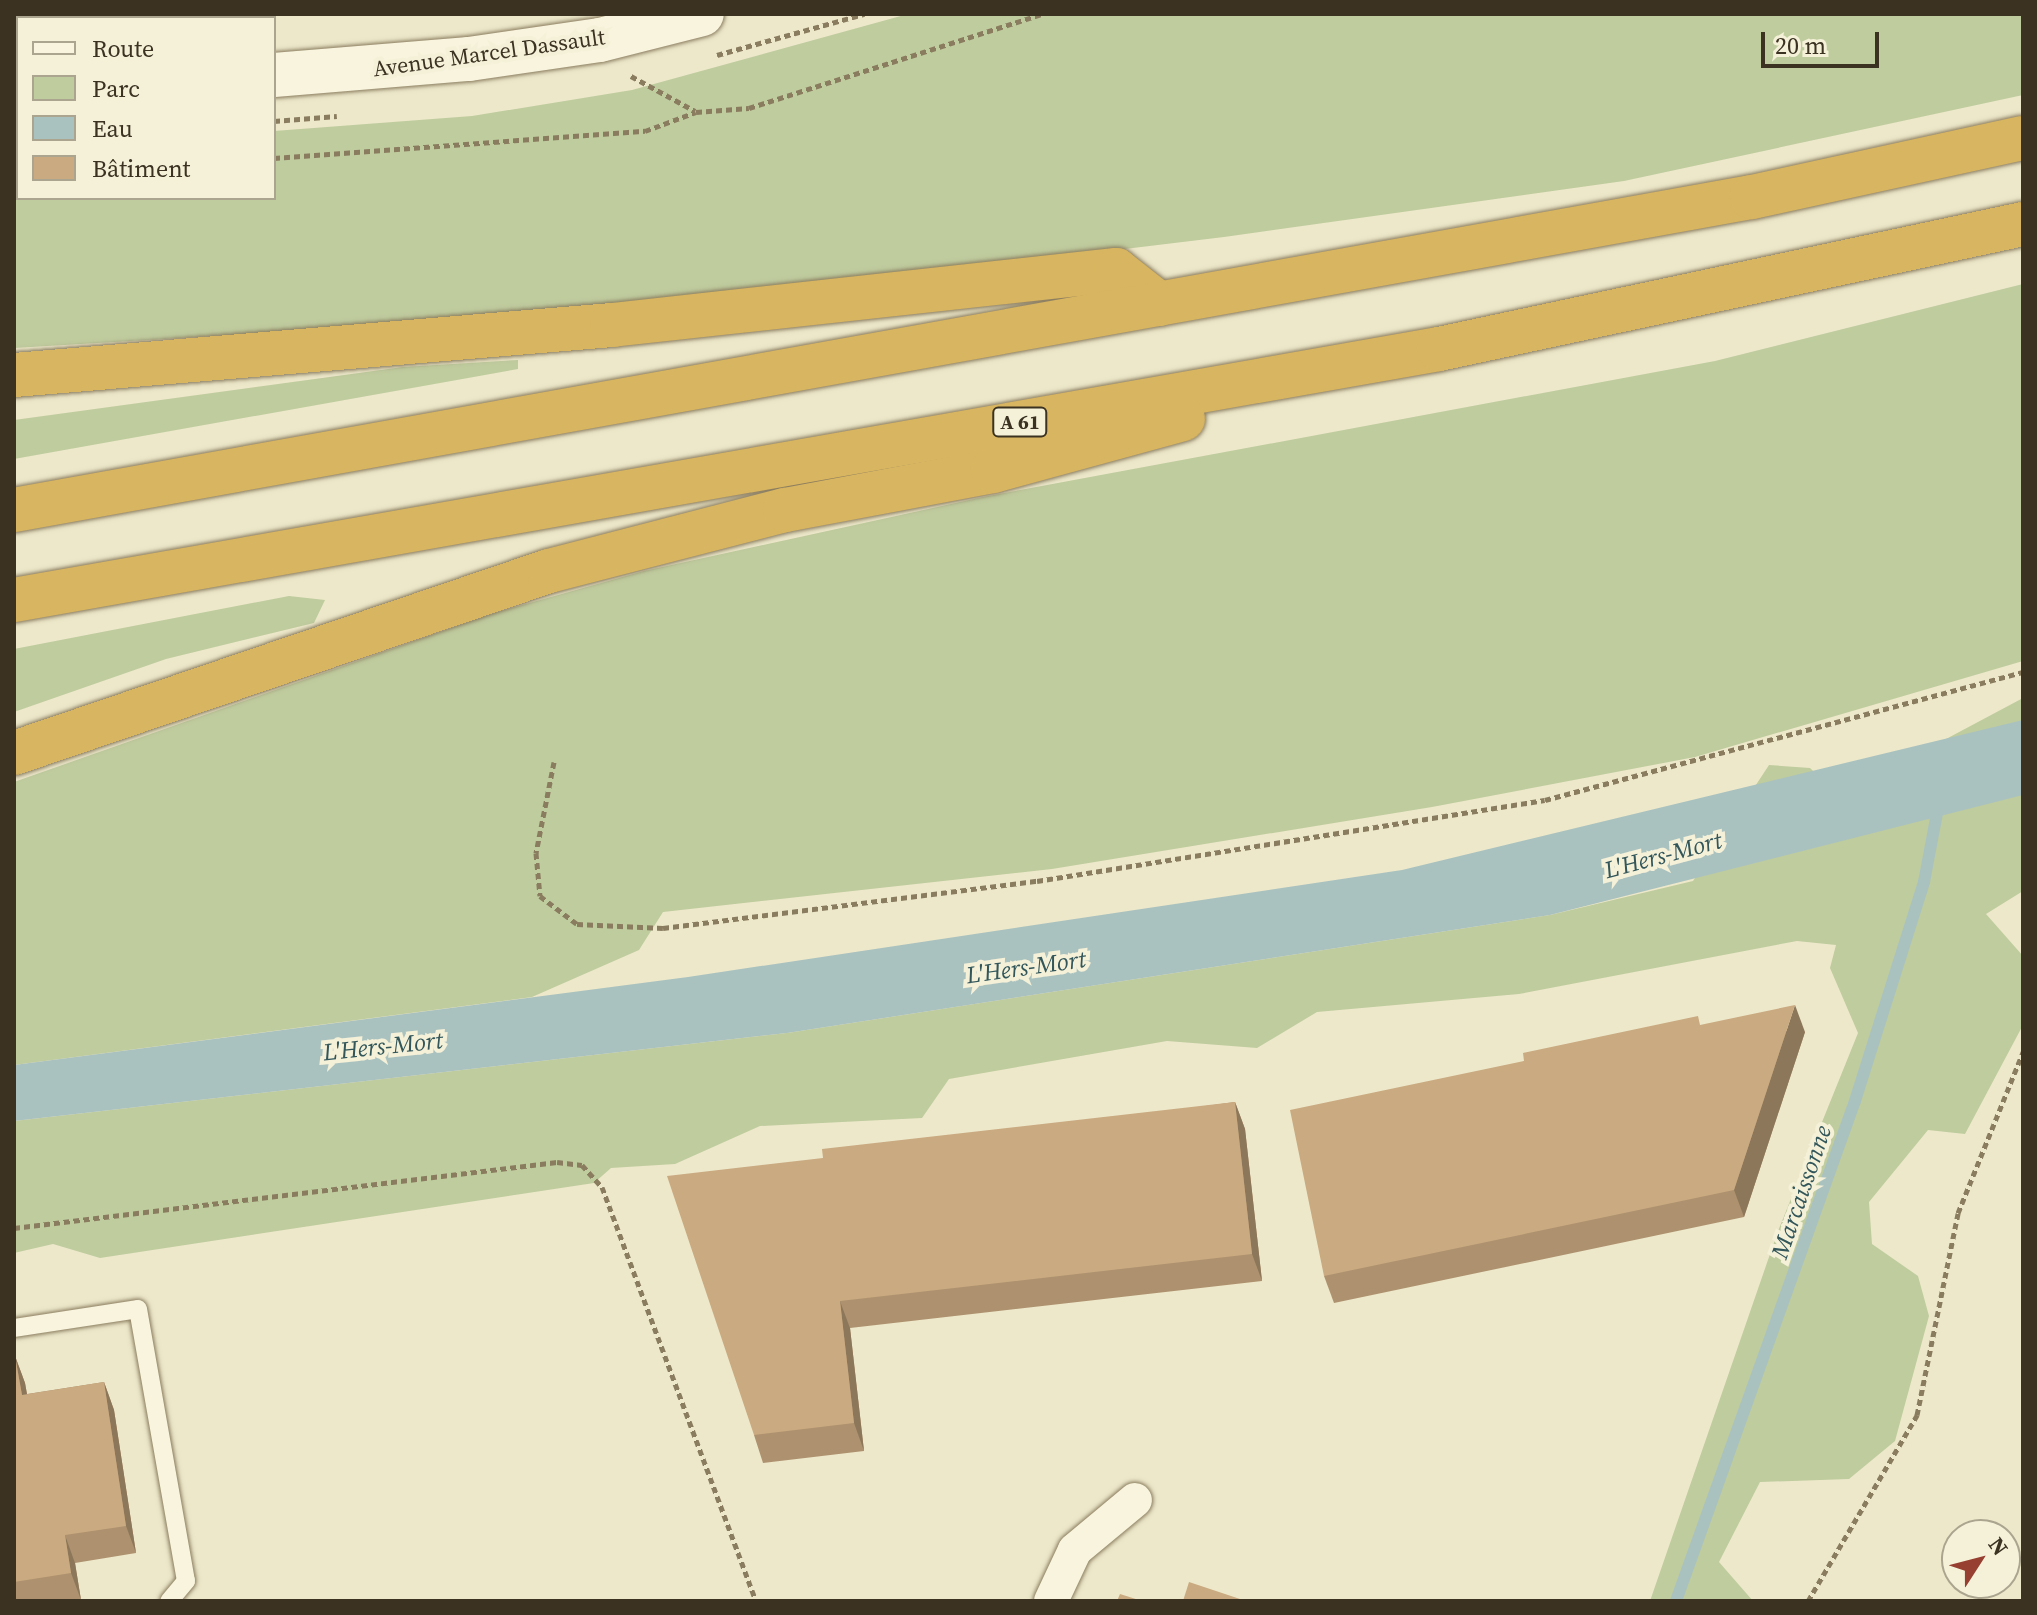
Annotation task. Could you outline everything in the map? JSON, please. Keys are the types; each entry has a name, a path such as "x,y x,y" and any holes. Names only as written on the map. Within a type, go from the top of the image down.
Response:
{"highway":[{"path":"14,510 1752,197 2023,138"},
{"name":"A 61","path":"14,600 1439,349 2023,224"},
{"path":"14,375 612,325 1116,270 1159,304"},
{"path":"14,753 549,571 785,510 993,471 1439,349"}],"street":[{"name":"Avenue Marcel Dassault","path":"276,75 469,59 600,40 702,14"},
{"path":"1051,1601 1075,1550 1135,1500"}],"lane":[{"path":"14,1328 138,1309 186,1581 169,1601"}],"path":[{"path":"276,158 330,159 506,137 581,141 645,131 696,112 749,108 1041,14"},
{"path":"631,76 696,112"},
{"path":"554,762 536,853 540,896 577,924 663,928 1037,881 1545,800 2023,672"},
{"path":"1808,1601 1917,1415 1958,1213 2023,1052"},
{"path":"14,1228 557,1162 582,1165 602,1187 756,1601"}],"green space":[{"path":"908,14 2023,14 2023,95 1624,181 1224,237 595,313 14,348 14,122 16,200 276,200 276,131 472,116 632,90"},
{"path":"2023,284 2023,661 1695,757 1432,807 1052,869 663,912 639,950 532,997 14,1065 14,782 494,613 644,571 983,497 1715,361"},
{"path":"518,360 518,369 14,459 14,420 403,367"},
{"path":"289,596 325,600 314,623 166,659 14,712 14,649"},
{"path":"2023,698 2023,891 1986,914 2023,956 2023,1025 1965,1134 1928,1130 1869,1202 1872,1244 1918,1276 1929,1316 1895,1441 1849,1479 1760,1482 1719,1562 1753,1601 1650,1601 1778,1231 1858,1033 1830,968 1836,945 1797,941 1519,994 1317,1012 1257,1048 1167,1041 949,1079 922,1118 760,1126 675,1164 611,1168 594,1183 100,1258 53,1244 14,1253 14,1121 787,1033 1550,915 1693,881 1769,765 1810,768 1873,828 1931,747"}],"water":[{"name":"L'Hers-Mort","path":"2023,720 2023,795 1550,915 787,1033 14,1121 14,1065 688,977 1402,870"}],"building":[{"path":"1795,1005 1734,1190 1324,1276 1290,1110 1524,1061 1523,1053 1698,1016 1700,1025"},
{"path":"1235,1102 1252,1254 840,1301 854,1423 754,1435 667,1176 823,1158 822,1149"},
{"path":"14,1356 22,1395 104,1382 126,1526 65,1535 71,1573 14,1582"},
{"path":"1189,1582 1246,1601 1183,1601"},
{"path":"1120,1594 1142,1601 1117,1601"}],"waterway":[{"name":"Marcaissonne","path":"1676,1601 1855,1101 1924,882 1938,808"}]}
